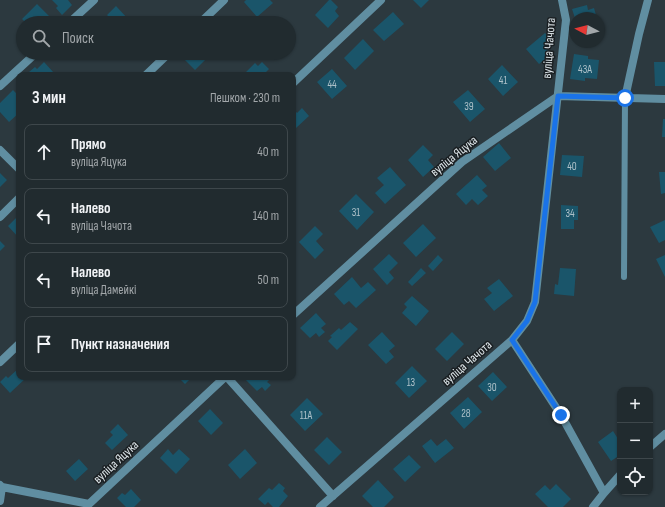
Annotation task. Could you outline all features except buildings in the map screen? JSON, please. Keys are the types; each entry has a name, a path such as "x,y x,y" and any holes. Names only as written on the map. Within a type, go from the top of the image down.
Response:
{"street":[{"path":"77,16 94,0"},
{"path":"207,16 224,0"},
{"path":"296,80 381,0"},
{"name":"вуліца Чачота","path":"320,507 512,340 527,321 535,302 558,96 566,20 562,0"},
{"path":"625,98 648,0"},
{"path":"0,86 28,60"},
{"path":"149,72 162,60"},
{"path":"558,96 665,99"},
{"name":"вуліца Яцука","path":"296,312 462,162 558,96"},
{"path":"0,150 16,166"},
{"path":"0,217 16,201"},
{"path":"512,340 561,415 604,493"},
{"path":"0,362 16,347"},
{"name":"вуліца Яцука","path":"0,501 1,487 91,505 223,380"},
{"path":"229,380 333,496"},
{"path":"653,444 665,434"},
{"path":"593,507 617,478"}],"lane":[{"path":"624,277 625,98"}],"route":[{"path":"561,415 512,340 527,321 535,302 558,96 625,98"}]}
